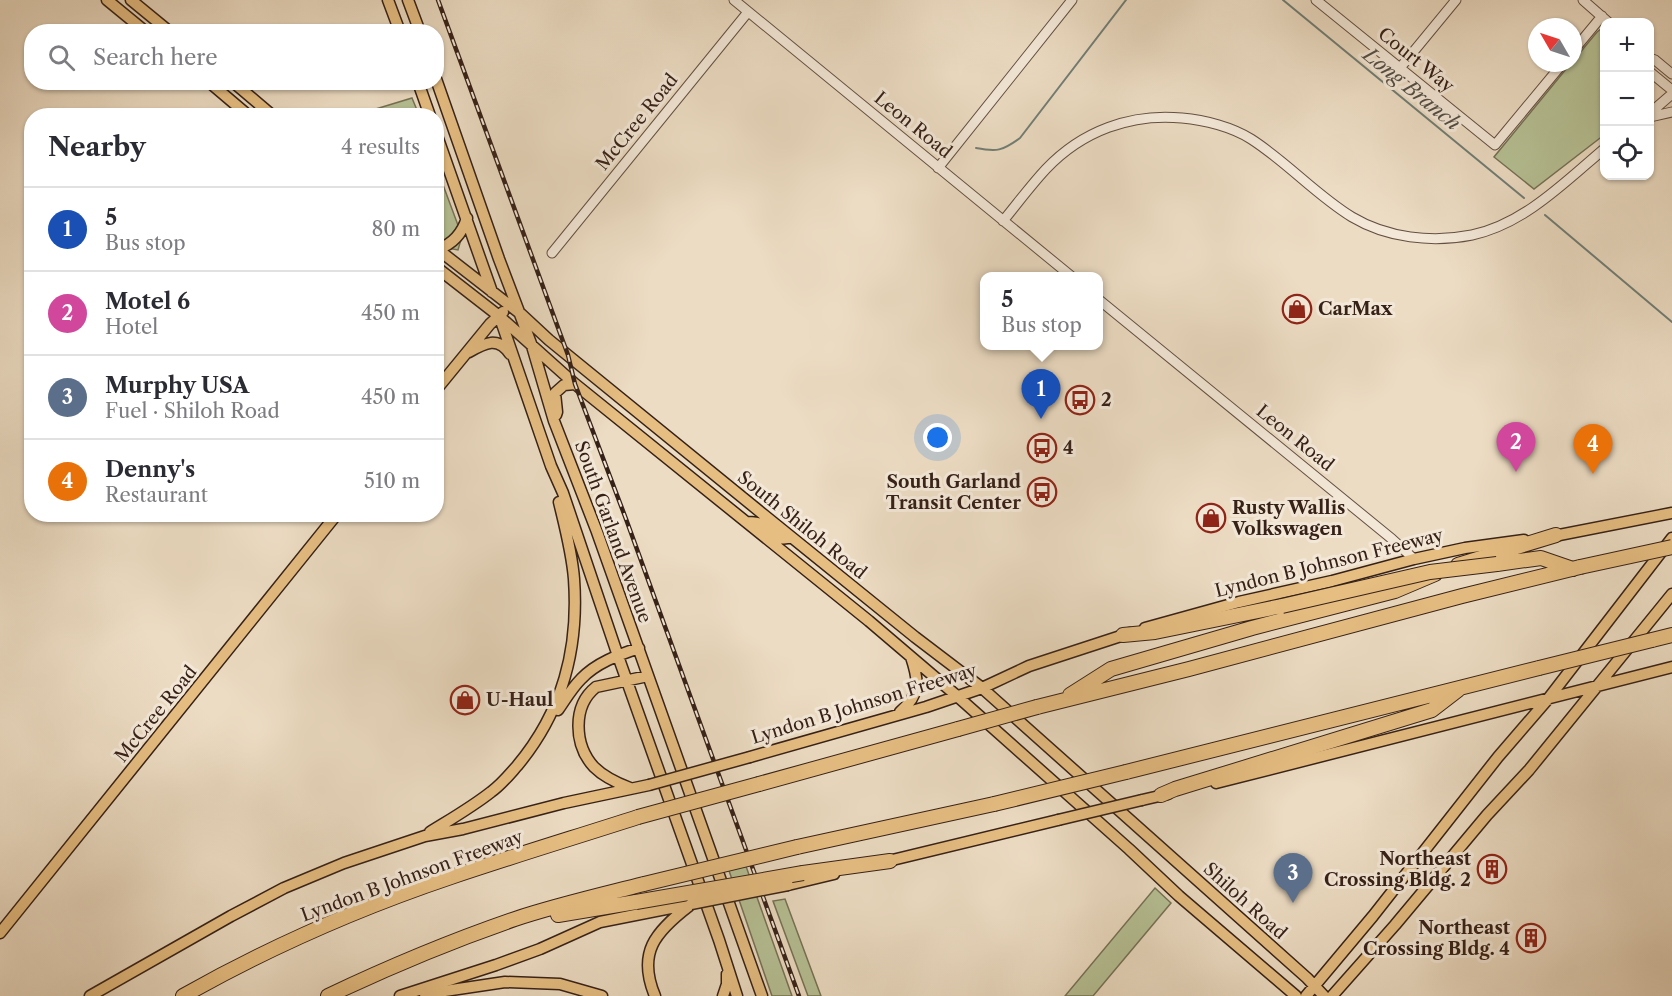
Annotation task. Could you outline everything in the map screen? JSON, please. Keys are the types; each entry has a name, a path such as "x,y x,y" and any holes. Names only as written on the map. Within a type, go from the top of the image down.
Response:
{"highway":[{"path":"1060,702 1111,669 1252,628 1395,591 1449,568 1556,536"},
{"name":"Lyndon B Johnson Freeway","path":"183,996 298,937 385,902 459,874 638,817 1037,707 1462,596 1672,547"},
{"path":"1123,635 1155,632 1282,606 1430,572 1541,558 1577,568"},
{"path":"328,996 440,947 517,918 797,847 994,804 1126,772 1672,635"},
{"path":"1161,795 1432,710 1462,686"},
{"path":"502,924 803,873 890,861"}],"main road":[{"path":"107,0 136,24"},
{"path":"131,0 160,24"},
{"path":"388,0 397,24"},
{"path":"408,0 417,24"},
{"path":"218,90 240,108"},
{"path":"242,90 264,108"},
{"path":"421,90 427,108"},
{"name":"South Garland Avenue","path":"440,90 512,301 521,315 532,346 554,421 639,648 762,996"},
{"name":"South Garland Avenue","path":"444,156 737,996"},
{"path":"444,246 455,240 463,230 467,218"},
{"path":"444,254 493,293 512,301 444,380"},
{"name":"South Shiloh Road","path":"444,273 499,316 575,384 868,621 957,696 1129,849"},
{"name":"South Shiloh Road","path":"521,315 790,537 982,688 1142,832"},
{"path":"466,353 495,342 506,349 516,363"},
{"path":"554,421 557,412 555,393 564,385 575,384"},
{"path":"542,733 568,669 573,644 575,606 570,548 551,466"},
{"name":"Lyndon B Johnson Freeway","path":"90,996 284,888 344,863 425,836 648,785 926,707 982,688 1029,666 1123,635 1239,602 1465,548 1556,536 1672,513"},
{"name":"McCree Road","path":"0,933 331,522"},
{"path":"747,522 759,522 782,539 790,537"},
{"path":"1306,996 1373,916 1498,757 1548,699 1672,538"},
{"path":"1332,996 1529,770 1672,594"},
{"path":"868,621 879,608"},
{"path":"425,836 493,791 528,752 580,679 596,667 639,648"},
{"path":"896,715 908,705 917,686 917,675 910,657"},
{"path":"400,996 496,966 600,922 788,885 890,861 1248,775 1672,667"},
{"path":"630,788 608,778 594,767 585,755 579,731 579,713 591,692 601,686 648,676"},
{"path":"1571,719 1599,694 1626,679"},
{"path":"615,684 635,705"},
{"path":"1129,849 1142,832"},
{"name":"Shiloh Road","path":"1142,832 1324,996"},
{"name":"Shiloh Road","path":"1129,849 1179,896 1296,996"},
{"path":"655,996 649,982 648,954 654,939 665,926 691,904"},
{"path":"723,996 727,984 727,968"},
{"path":"413,996 505,982 560,984 602,996"}],"street":[{"name":"Leon Road","path":"734,0 1066,272"},
{"path":"938,168 1072,0"},
{"name":"Court Way","path":"1316,0 1495,145 1556,72"},
{"path":"1400,68 1456,0"},
{"path":"1583,0 1604,18"},
{"name":"McCree Road","path":"552,253 748,12"},
{"path":"1582,42 1600,24"},
{"path":"1654,60 1672,74"},
{"path":"1654,76 1672,92 1654,109"},
{"path":"1654,116 1672,112"},
{"path":"1003,221 1046,169 1075,144 1096,132 1138,119 1166,117 1222,126 1250,138 1353,217 1393,233 1420,238 1456,237 1504,224 1536,205 1600,153"},
{"name":"Leon Road","path":"1103,303 1383,531 1414,559"}],"green space":[{"path":"1600,30 1600,138 1534,189 1494,157 1564,72 1582,72 1582,50"},
{"path":"412,98 416,108 379,108"},
{"path":"444,188 462,236 458,250 444,247"},
{"path":"742,855 792,996 772,996 725,859"},
{"path":"1155,888 1171,903 1093,996 1065,996"},
{"path":"785,899 821,996 808,996 773,901"}],"waterway":[{"name":"Long Branch","path":"976,148 999,149 1020,138 1126,0"},
{"name":"Long Branch","path":"1283,0 1524,198"},
{"name":"Long Branch","path":"1545,215 1672,322"}],"railway":[{"path":"438,0 568,355 575,384 799,996"}],"place":[{"name":"CarMax","path":"1297,309"},
{"name":"2","path":"1080,400"},
{"name":"5","path":"1041,419"},
{"name":"4","path":"1042,448"},
{"name":"Motel 6","path":"1516,472"},
{"name":"Denny's","path":"1593,474"},
{"name":"South Garland Transit Center","path":"1042,492"},
{"name":"Rusty Wallis Volkswagen","path":"1211,518"},
{"name":"U-Haul","path":"465,700"},
{"name":"Northeast Crossing Bldg. 2","path":"1492,869"},
{"name":"Murphy USA","path":"1293,903"},
{"name":"Northeast Crossing Bldg. 4","path":"1531,938"}]}
